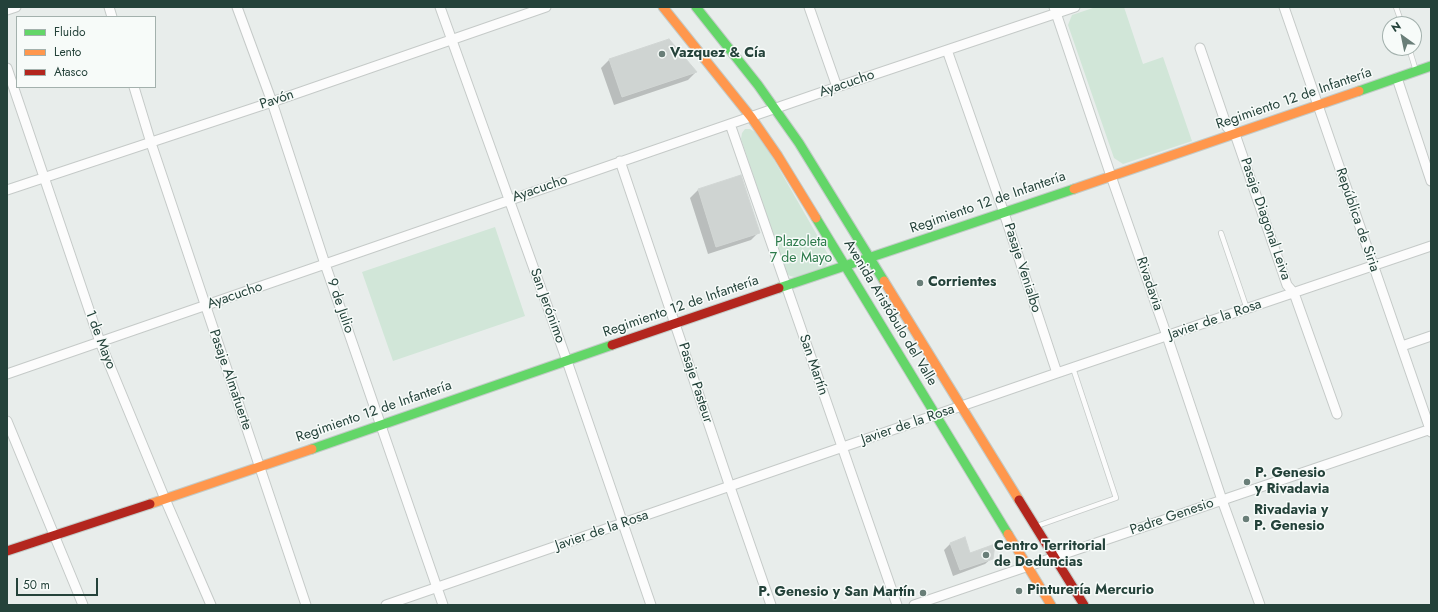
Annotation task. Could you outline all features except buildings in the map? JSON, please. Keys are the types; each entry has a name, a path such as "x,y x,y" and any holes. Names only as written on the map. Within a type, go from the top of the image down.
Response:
{"street":[{"path":"7,10 16,7"},
{"name":"9 de Julio","path":"237,7 272,102 325,264 382,425 443,605"},
{"name":"San Jerónimo","path":"440,7 567,361 651,605"},
{"name":"Pavón","path":"7,190 44,179 272,102 546,7"},
{"name":"Avenida Aristóbulo del Valle","path":"663,7 751,116 778,156 1051,605"},
{"name":"Avenida Aristóbulo del Valle","path":"696,7 775,108 799,143 1084,605"},
{"path":"809,7 837,86"},
{"name":"Ayacucho","path":"7,374 837,86 947,50 1056,10 1075,7"},
{"name":"República de Siria","path":"1284,7 1372,266 1431,430"},
{"name":"Rivadavia","path":"1056,10 1222,500 1260,605"},
{"name":"Pasaje Diagonal Leiva","path":"1200,48 1227,128 1235,134 1288,285 1294,293 1337,414"},
{"name":"Pasaje Venialbo","path":"947,50 1004,213 1057,373"},
{"name":"Regimiento 12 de Infantería","path":"7,551 165,499 1431,66"},
{"name":"1 de Mayo","path":"7,68 100,342 211,605"},
{"path":"1396,78 1431,181"},
{"name":"Pasaje Almafuerte","path":"134,88 205,306 306,605"},
{"name":"San Martín","path":"730,124 896,605"},
{"name":"Pasaje Pasteur","path":"620,161 771,605"},
{"name":"Javier de la Rosa","path":"386,605 1057,373 1431,246"},
{"path":"1402,346 1431,336"},
{"path":"7,421 83,605"},
{"name":"Padre Genesio","path":"914,605 1431,430"}],"lane":[{"path":"1411,56 1416,71"},
{"path":"1221,233 1248,309"},
{"path":"1035,527 1116,498 1073,368"}],"green space":[{"path":"1096,7 1124,7 1143,64 1163,57 1192,141 1123,164 1114,158 1068,25 1072,15"},
{"name":"Plazoleta 7 de Mayo","path":"745,129 750,129 755,132 774,160 829,256 829,261 825,267 795,277 786,273 741,139 742,133"},
{"path":"495,227 525,316 393,361 362,272"}],"traffic: fast":[{"path":"696,7 758,85 799,143 884,281"},
{"path":"1359,91 1431,66"},
{"path":"779,288 1074,189"},
{"path":"816,218 1008,534"},
{"path":"312,449 612,345"}],"traffic: slow":[{"path":"663,7 751,117 778,156 816,218"},
{"path":"1074,189 1359,91"},
{"path":"884,281 1019,500"},
{"path":"150,504 312,449"},
{"path":"1008,534 1051,605"}],"traffic: jam":[{"path":"612,345 779,288"},
{"path":"1019,500 1084,605"},
{"path":"7,551 150,504"}],"place":[{"name":"Vazquez & Cía","path":"662,54"},
{"name":"Corrientes","path":"920,283"},
{"name":"P. Genesio y Rivadavia","path":"1247,482"},
{"name":"Rivadavia y P. Genesio","path":"1246,519"},
{"name":"Centro Territorial de Deduncias","path":"986,555"},
{"name":"Pinturería Mercurio","path":"1019,591"},
{"name":"P. Genesio y San Martín","path":"923,593"}]}
